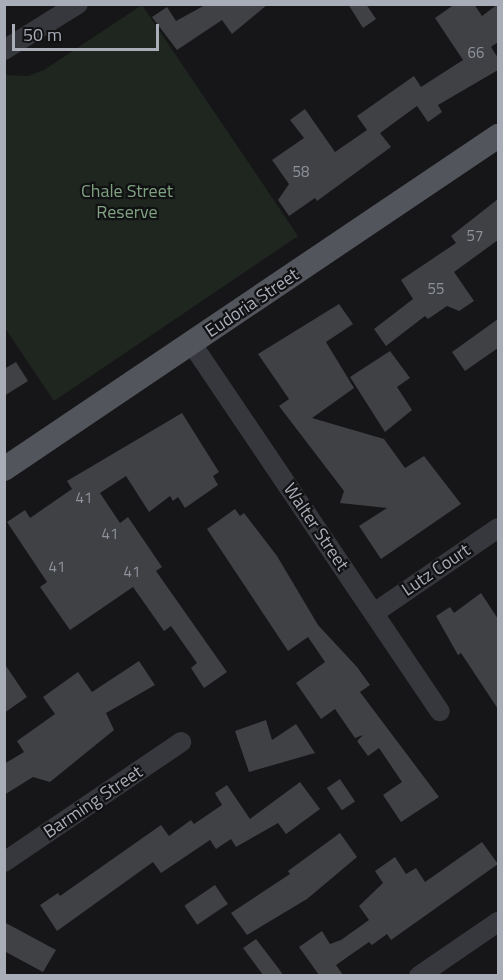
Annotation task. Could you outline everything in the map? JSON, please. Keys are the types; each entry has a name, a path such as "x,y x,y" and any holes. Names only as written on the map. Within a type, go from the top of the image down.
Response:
{"main road":[{"name":"Eudoria Street","path":"4,469 498,136"}],"street":[{"path":"4,51 78,4"},
{"name":"Walter Street","path":"192,344 440,711"},
{"name":"Lutz Court","path":"374,613 498,528"},
{"name":"Barming Street","path":"4,862 181,742"},
{"path":"419,975 498,922"}],"green space":[{"name":"Chale Street Reserve","path":"142,5 298,236 54,401 5,328 5,75 28,76 44,70"}],"building":[{"path":"207,4 268,4 232,34 222,20 177,50 152,17 167,7 176,21"},
{"path":"348,4 366,4 376,19 363,28"},
{"path":"455,4 474,4 482,16 498,4 498,42 491,47 498,58 498,70 438,105 442,112 428,122 417,106 380,133 391,147 317,201 315,198 289,216 278,200 289,184 272,160 304,138 290,120 305,109 335,152 367,130 357,116 414,76 421,87 463,60 435,18"},
{"path":"498,199 498,240 454,272 474,301 459,311 447,306 428,319 425,316 386,346 374,329 413,299 401,280 456,243 451,236"},
{"path":"339,304 353,324 326,342 354,388 312,418 384,439 405,468 424,456 461,504 381,559 359,526 387,508 340,503 344,491 279,406 289,399 258,354"},
{"path":"498,319 498,348 465,371 452,352"},
{"path":"390,351 410,378 397,387 412,410 385,432 350,377"},
{"path":"16,362 28,381 4,396 4,369"},
{"path":"182,413 219,472 213,476 218,485 185,508 178,497 173,501 170,496 149,512 126,476 100,493 120,523 128,517 162,567 156,571 227,672 204,688 191,668 197,663 171,626 164,631 133,587 70,630 40,587 47,582 7,522 25,510 30,518 72,489 67,481"},
{"path":"235,509 240,516 244,513 277,556 318,625 357,667 370,685 360,692 439,797 401,822 383,795 402,782 379,748 368,756 357,741 363,735 355,738 335,709 321,719 296,683 325,662 308,637 288,651 207,529"},
{"path":"481,593 498,619 498,709 461,653 458,655 436,616 450,607 454,613"},
{"path":"139,661 155,685 106,713 114,730 50,782 33,777 4,795 4,764 24,752 17,741 55,714 43,697 78,672 92,692"},
{"path":"4,663 27,697 4,713"},
{"path":"266,720 272,740 296,724 315,753 249,772 235,731"},
{"path":"340,779 355,801 342,810 327,788"},
{"path":"300,782 320,809 286,834 278,823 236,847 231,839 216,849 210,840 161,873 153,862 57,931 40,905 58,893 60,896 161,825 169,836 191,820 194,824 222,805 215,793 227,785 250,819"},
{"path":"340,833 357,857 307,899 247,935 231,913 290,874 288,871"},
{"path":"482,842 498,864 391,940 387,934 372,945 369,942 336,965 343,975 319,975 299,947 322,931 330,944 341,940 369,920 359,906 383,883 375,871 395,857 406,874 416,868 425,882"},
{"path":"215,885 228,904 197,925 184,906"},
{"path":"4,922 56,950 43,972 4,951"},
{"path":"256,939 283,975 263,975 243,948"}]}
